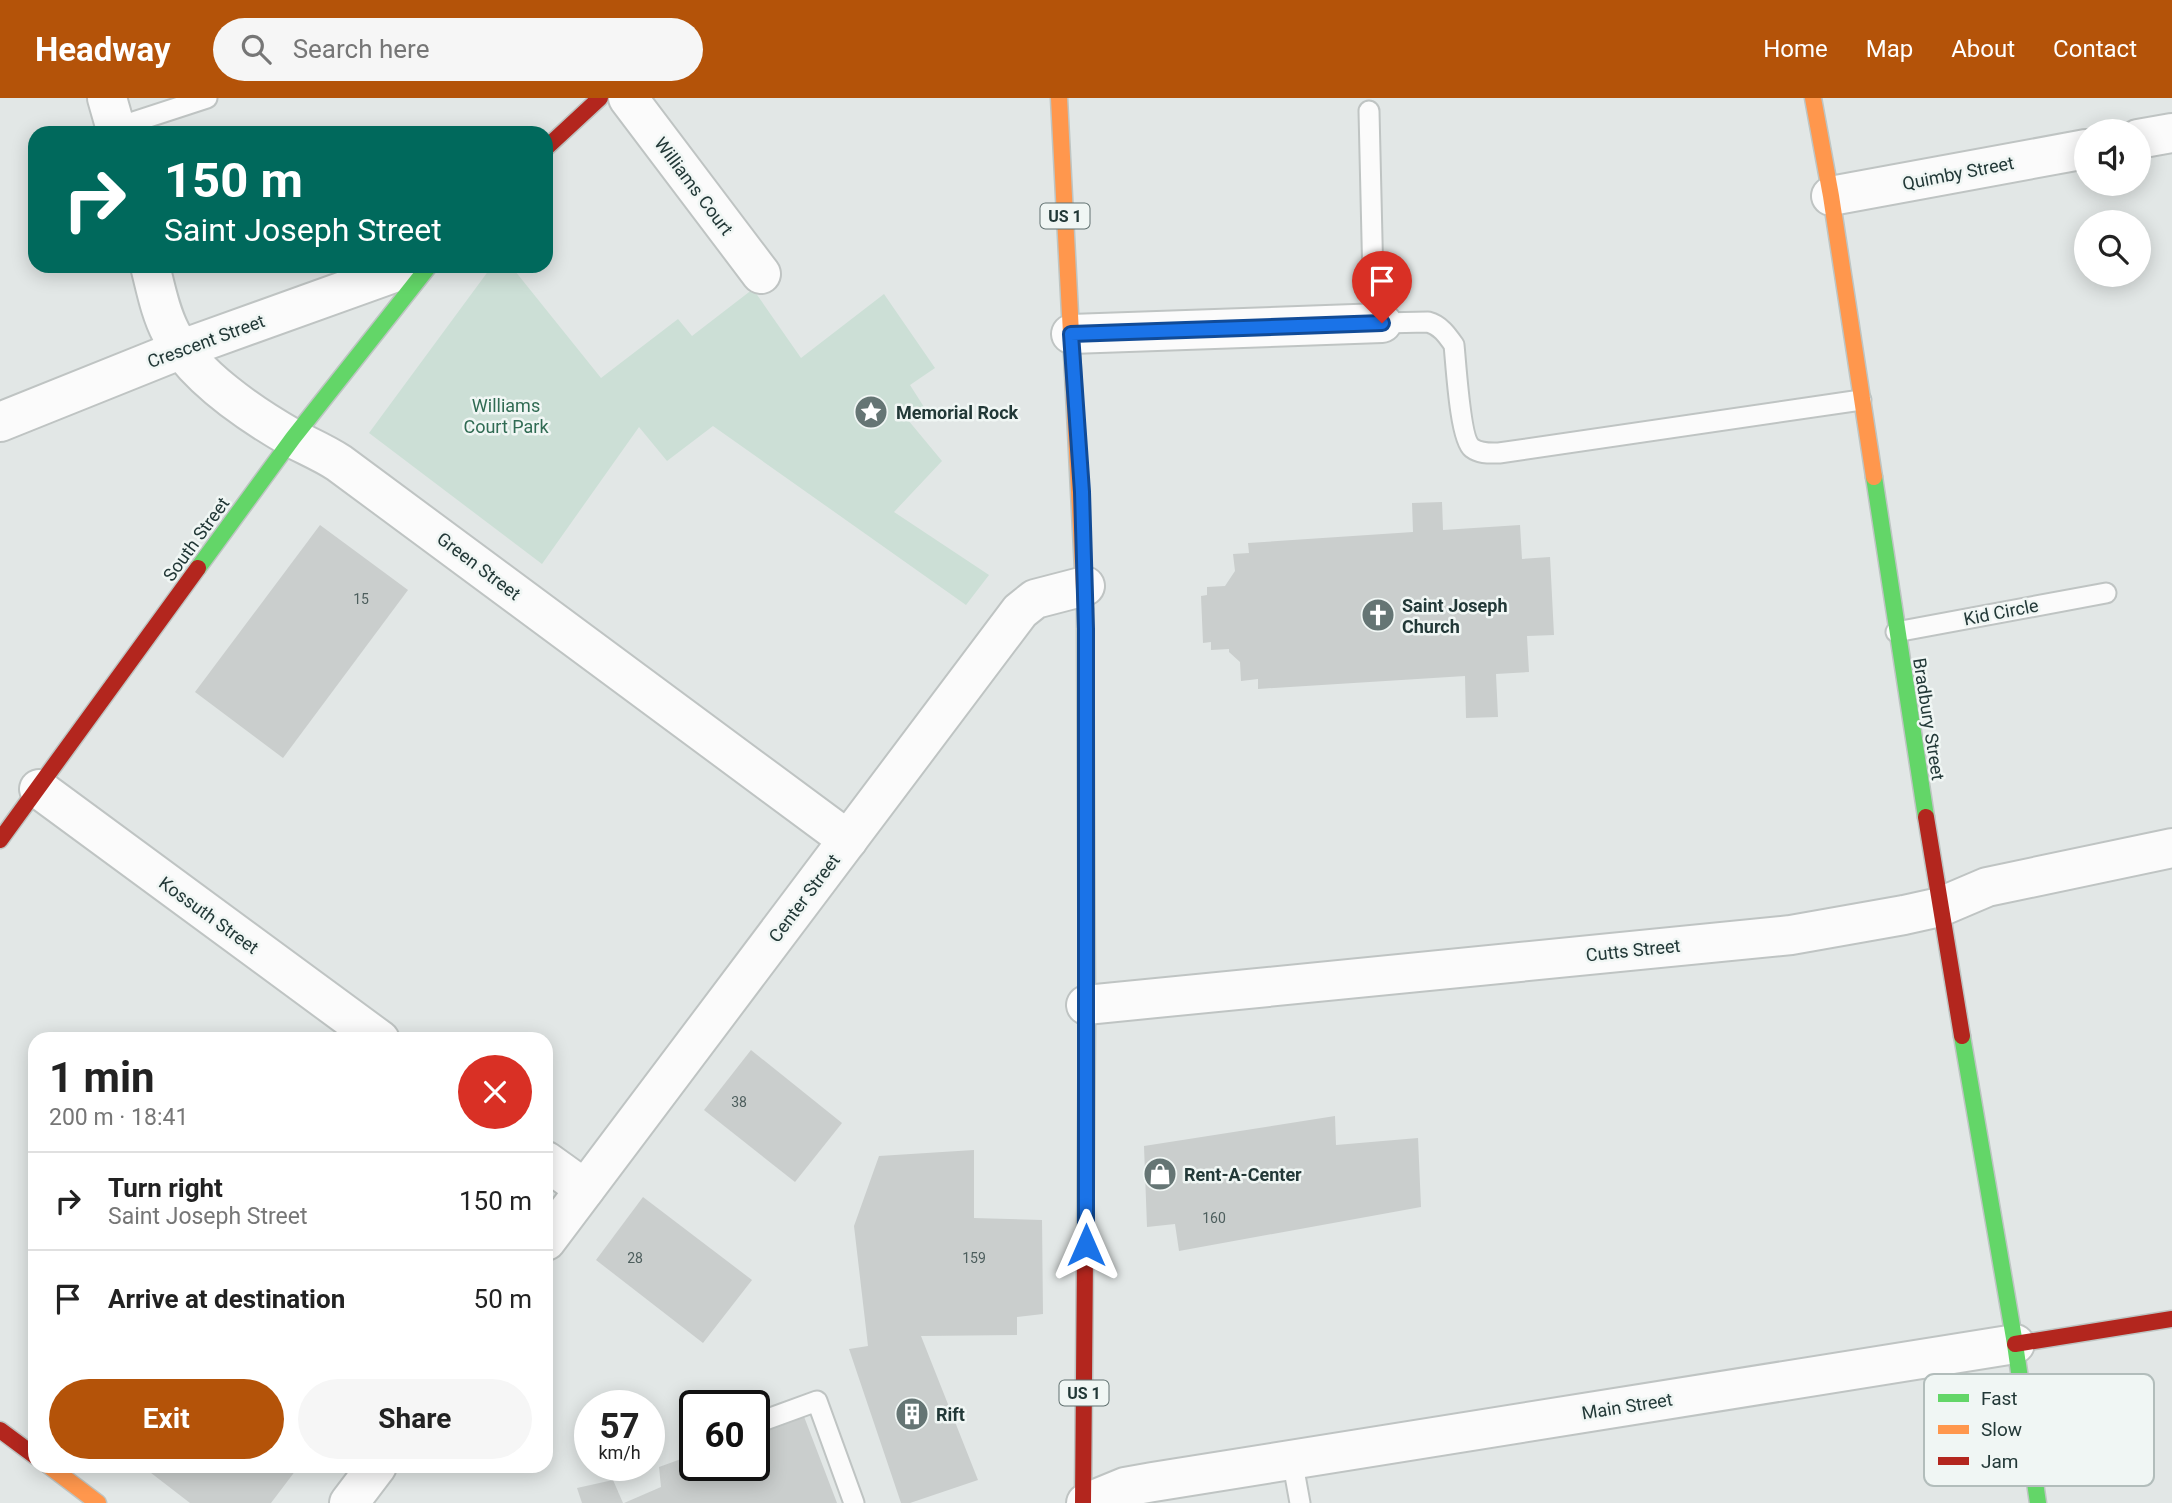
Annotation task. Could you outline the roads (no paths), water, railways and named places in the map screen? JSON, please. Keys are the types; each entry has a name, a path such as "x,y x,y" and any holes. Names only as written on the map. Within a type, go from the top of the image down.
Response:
{"street":[{"path":"553,142 600,98"},
{"name":"Williams Court","path":"628,98 761,274"},
{"name":"US 1","path":"1059,98 1085,586 1084,1503"},
{"name":"Bradbury Street","path":"1813,98 1940,907 2019,1374"},
{"path":"2151,136 2172,132"},
{"name":"Quimby Street","path":"1830,196 2074,151"},
{"name":"Green Street","path":"152,273 162,313 182,349 201,372 224,391 252,413 339,463 848,840"},
{"name":"Crescent Street","path":"0,422 182,349 394,273"},
{"name":"South Street","path":"0,840 293,438 423,273"},
{"path":"1071,334 1378,324"},
{"name":"Center Street","path":"553,1231 1020,611 1035,598 1085,586"},
{"name":"Kossuth Street","path":"39,789 369,1032"},
{"name":"Cutts Street","path":"1086,1005 1791,935 1940,907 1987,887 2172,848"},
{"path":"553,1166 584,1189"},
{"name":"Main Street","path":"1084,1503 1125,1487 2172,1319"},
{"path":"0,1430 28,1448"},
{"path":"58,1473 98,1503"},
{"path":"349,1503 372,1473"}],"lane":[{"path":"113,120 207,98"},
{"path":"1369,111 1378,324 1428,322 1435,324 1454,345 1462,422 1468,443 1475,450 1499,453 1861,400"},
{"name":"Kid Circle","path":"1896,632 2106,593"},
{"path":"770,1417 817,1401 855,1503"},
{"path":"1292,1459 1300,1503"}],"place":[{"name":"Memorial Rock","path":"871,412"},
{"name":"Saint Joseph Church","path":"1378,615"},
{"name":"Rent-A-Center","path":"1160,1174"},
{"name":"Rift","path":"912,1414"}],"park label":[{"name":"Williams Court Park","path":"506,415"}]}
